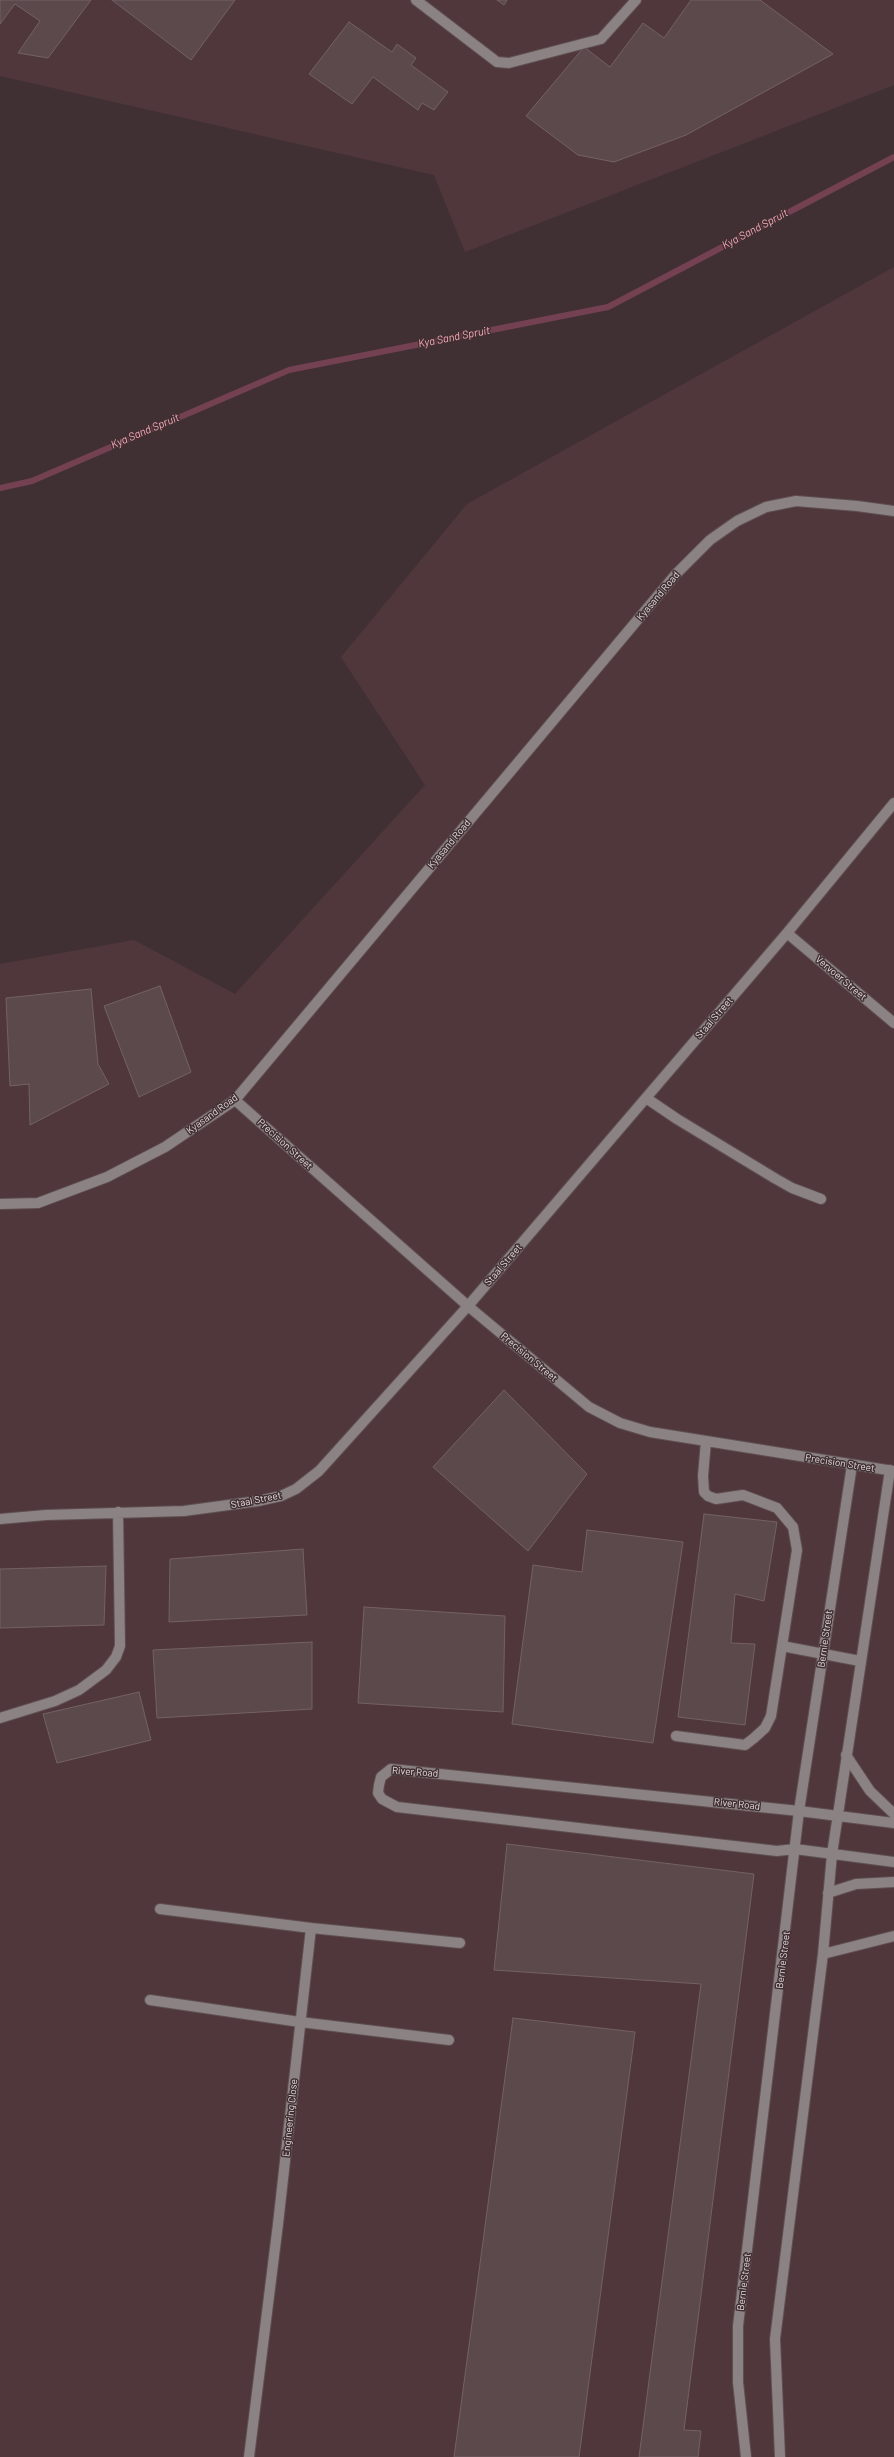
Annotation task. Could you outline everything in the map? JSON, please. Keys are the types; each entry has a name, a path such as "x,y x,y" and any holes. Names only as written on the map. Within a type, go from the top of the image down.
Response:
{"street":[{"path":"416,0 497,62 509,63 601,39 636,0"},
{"name":"Kyasand Road","path":"0,1204 38,1203 107,1177 165,1147 235,1100 676,574 710,540 736,521 766,508 796,501 857,506 894,512"},
{"name":"Staal Street","path":"0,1519 118,1512 184,1510 236,1504 281,1496 296,1490 319,1471 468,1306 787,933 894,803"},
{"name":"Vervoer Street","path":"787,933 894,1023"},
{"path":"646,1098 677,1119 787,1185 821,1199"},
{"name":"Precision Street","path":"235,1100 468,1306 589,1407 627,1425 650,1432 892,1471"},
{"path":"676,1736 744,1744 754,1738 765,1728 771,1716 796,1550 793,1527 776,1508 743,1495 716,1499 708,1496 704,1492 703,1476 706,1441"},
{"name":"Bernie Street","path":"746,2457 738,2382 738,2326 799,1811 843,1513 852,1465"},
{"path":"780,2457 775,2339 823,1954 837,1816 860,1660 892,1471"},
{"path":"0,1718 55,1701 79,1690 106,1670 116,1657 120,1646 118,1512"},
{"path":"782,1646 860,1660"},
{"path":"846,1755 870,1791 883,1806 894,1814"},
{"name":"River Road","path":"894,1824 799,1811 390,1769 381,1777 378,1793 382,1799 397,1807 777,1851 795,1849 894,1862"},
{"path":"828,1893 856,1884 894,1882"},
{"path":"160,1910 311,1928 460,1943"},
{"name":"Engineering Close","path":"249,2457 278,2224 311,1928"},
{"path":"823,1954 894,1936"},
{"path":"150,2000 300,2022 449,2040"}],"shaded area":[{"path":"0,0 894,0 894,85 465,252 434,175 0,76"},
{"path":"894,267 894,2457 0,2457 0,964 134,940 235,994 425,785 341,657 467,504"}],"building":[{"path":"0,0 91,0 48,58 18,53 40,21 15,4 0,24"},
{"path":"112,0 235,0 191,60"},
{"path":"497,0 507,0 504,5"},
{"path":"691,0 760,0 833,54 686,135 614,162 578,155 526,116 584,47 610,67 643,23 664,38"},
{"path":"349,22 392,52 397,44 416,58 411,65 448,92 434,110 422,103 418,110 373,77 352,104 309,74"},
{"path":"160,986 191,1072 139,1097 104,1006"},
{"path":"91,989 98,1064 109,1084 30,1125 29,1084 10,1086 6,998"},
{"path":"504,1390 587,1474 528,1551 433,1467"},
{"path":"704,1514 777,1522 764,1601 735,1594 731,1643 755,1644 745,1725 678,1717"},
{"path":"587,1530 683,1542 653,1743 512,1724 533,1565 582,1572"},
{"path":"303,1549 307,1615 169,1622 170,1559"},
{"path":"106,1566 104,1625 0,1628 0,1569"},
{"path":"364,1607 505,1616 503,1712 358,1703"},
{"path":"312,1642 312,1709 157,1718 153,1650"},
{"path":"139,1692 151,1740 57,1763 43,1714"},
{"path":"507,1844 754,1874 684,2430 701,2431 698,2457 639,2457 701,1984 494,1970"},
{"path":"513,2018 635,2032 579,2457 454,2457"}],"waterway":[{"name":"Kya Sand Spruit","path":"0,488 32,481 289,370 608,307 894,157"}]}
